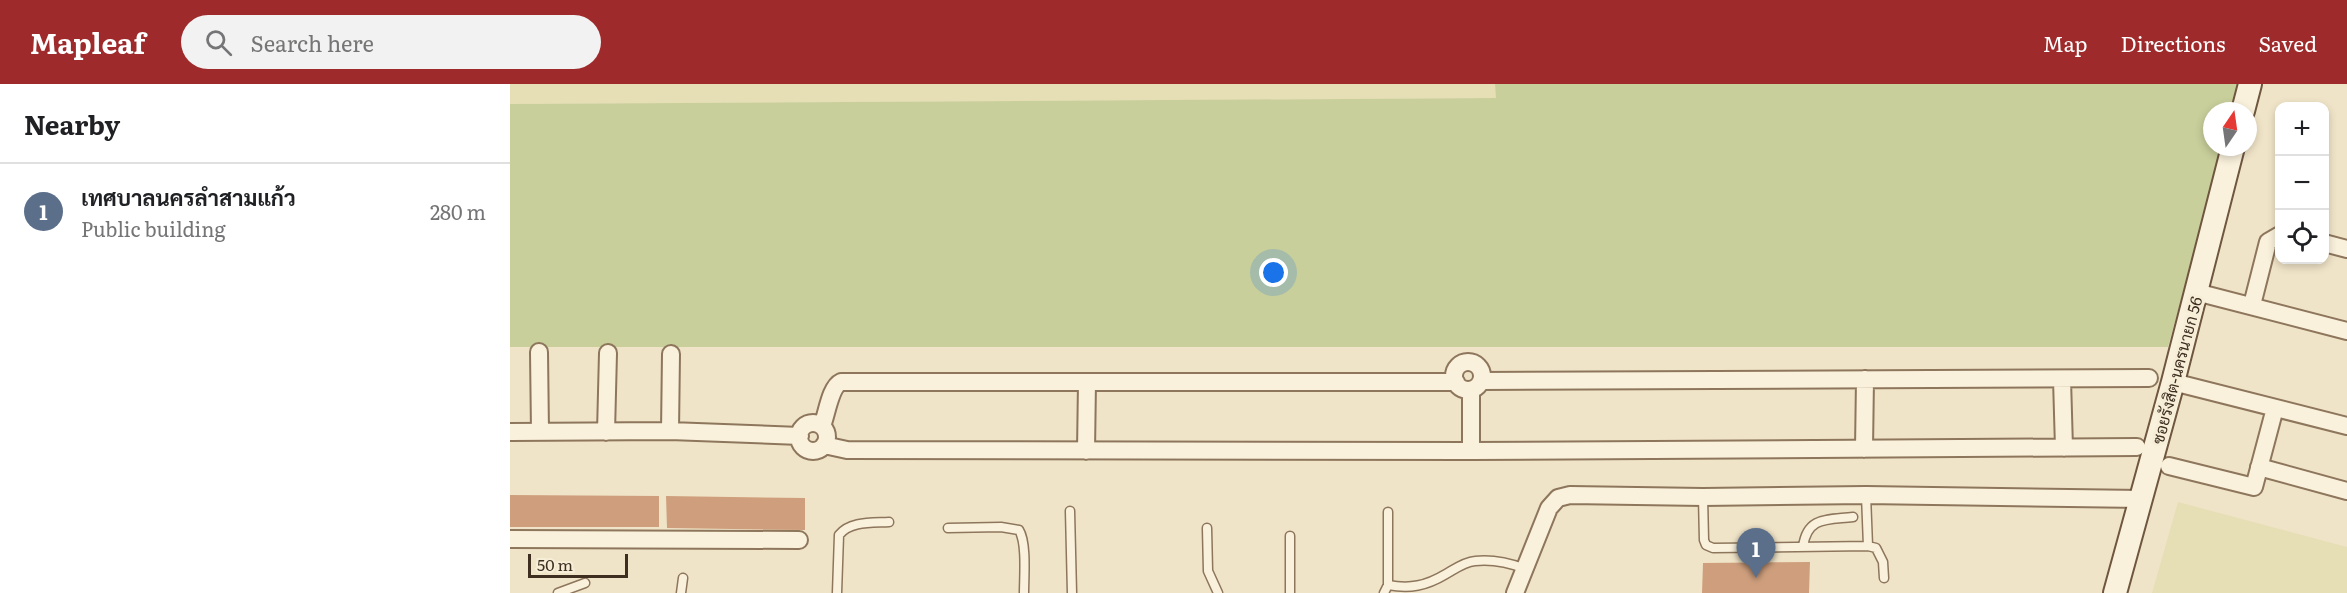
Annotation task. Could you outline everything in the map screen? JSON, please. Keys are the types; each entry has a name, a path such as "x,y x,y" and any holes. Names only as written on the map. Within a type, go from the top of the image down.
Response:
{"street":[{"path":"2245,102 2250,84"},
{"name":"ซอยรังสิต-นครนายก 56","path":"2115,593 2173,382 2231,156"},
{"path":"2252,305 2268,242 2275,238"},
{"path":"2329,244 2347,249"},
{"path":"2196,292 2347,331"},
{"path":"539,352 540,432"},
{"path":"606,432 608,353"},
{"path":"670,431 671,354"},
{"path":"822,426 831,402 832,390 841,382 1469,384 2149,378"},
{"path":"1864,449 1865,379"},
{"path":"2062,379 2064,448"},
{"path":"1086,451 1087,382"},
{"path":"2173,382 2347,426"},
{"path":"1469,384 1472,451"},
{"path":"2169,466 2251,488 2254,485 2275,408"},
{"path":"816,423 822,426 827,433 824,445 820,449 808,449 804,446 800,436 803,428 816,423"},
{"path":"510,432 670,431 800,436"},
{"path":"824,445 847,450 1086,451 2138,447"},
{"path":"2259,467 2347,491"},
{"path":"1515,593 1549,508 1558,498 1570,495 1702,497 1866,495 2142,499"},
{"path":"510,539 799,540"}],"lane":[{"path":"1866,495 1868,546"},
{"path":"1702,497 1704,540 1713,548 1868,546 1876,548 1880,553 1884,578"},
{"path":"1070,511 1072,593"},
{"path":"1388,512 1386,589 1428,584 1474,561 1510,563 1526,569"},
{"path":"1803,547 1804,537 1814,524 1853,517"},
{"path":"837,593 839,535 844,529 854,525 889,522"},
{"path":"948,528 1001,527 1018,530 1022,535 1024,593"},
{"path":"1207,528 1208,571 1218,593"},
{"path":"1290,536 1290,593"},
{"path":"681,593 683,578"},
{"path":"558,593 585,583"}],"shaded area":[{"path":"510,84 1495,84 1497,98 510,104"},
{"path":"2178,502 2347,547 2347,593 2152,593"}],"green space":[{"path":"1495,84 2240,84 2235,102 2203,102 2203,156 2221,156 2168,347 510,347 510,104 1496,98"}],"building":[{"path":"510,495 659,496 659,527 510,527"},
{"path":"666,496 805,498 805,530 667,528"},
{"path":"1810,562 1809,593 1702,593 1703,563"}],"place":[{"name":"เทศบาลนครลำสามแก้ว","path":"1756,578"}]}
